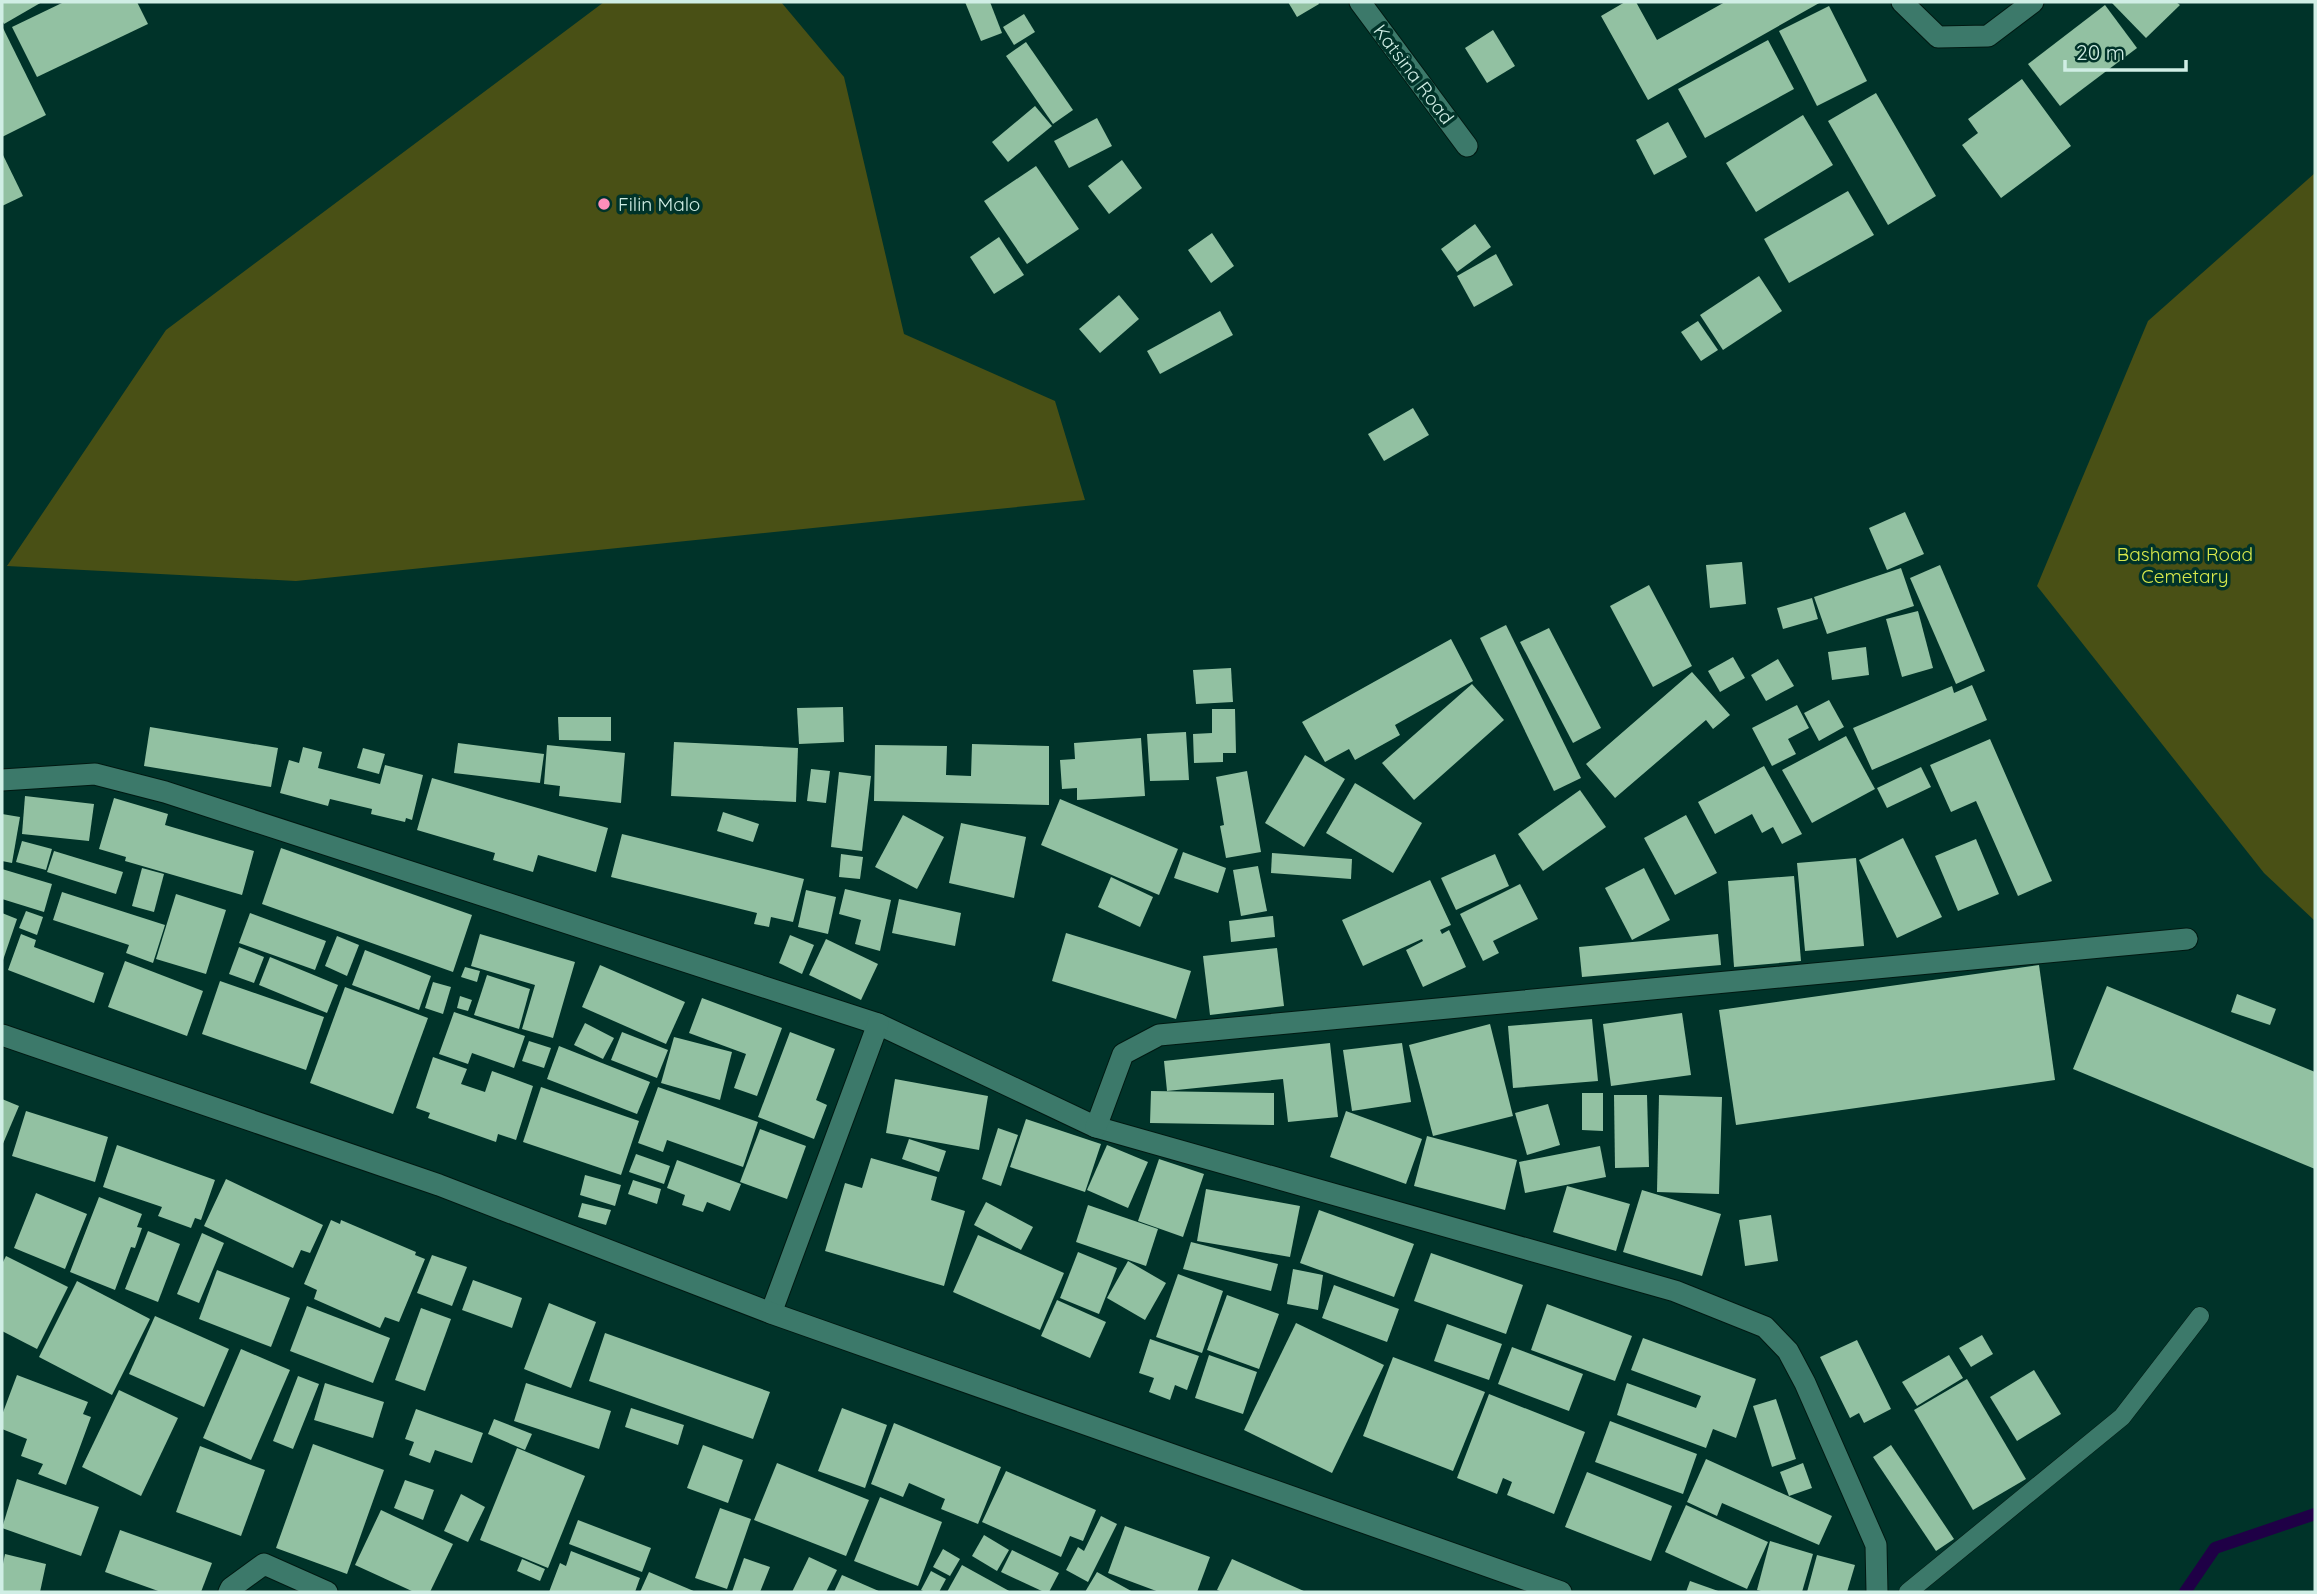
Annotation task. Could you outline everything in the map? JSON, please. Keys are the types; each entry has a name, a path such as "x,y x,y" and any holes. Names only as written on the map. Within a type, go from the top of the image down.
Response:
{"street":[{"name":"Katsina Road","path":"1360,2 1467,146"},
{"path":"1902,2 1938,37 1988,36 2033,2"},
{"path":"2,780 95,774 165,792 878,1024 1096,1127 1675,1291 1765,1327 1788,1351 1805,1383 1876,1545 1877,1592"},
{"path":"1096,1127 1124,1054 1159,1035 2187,939"},
{"path":"771,1313 878,1024"},
{"path":"2,1035 439,1185 771,1313 1561,1592"},
{"path":"229,1592 264,1564 327,1592"}],"lane":[{"path":"1908,1592 2122,1417 2200,1316"}],"green space":[{"name":"Filin Malo","path":"604,2 781,2 844,77 904,334 1055,401 1085,500 296,581 7,566 166,330"},
{"name":"Bashama Road Cemetary","path":"2315,173 2315,921 2264,873 2037,586 2148,321"}],"building":[{"path":"2,2 42,2 4,24"},
{"path":"64,2 137,2 148,24 37,77 12,27"},
{"path":"965,2 990,2 1002,33 981,41"},
{"path":"1288,2 1318,2 1319,4 1297,17"},
{"path":"1625,2 1636,2 1657,40 1725,2 1821,2 1648,100 1601,16"},
{"path":"2111,2 2176,2 2180,5 2146,38"},
{"path":"2105,5 2137,48 2060,106 2028,64"},
{"path":"1829,6 1867,81 1817,106 1779,31"},
{"path":"1024,14 1035,32 1014,45 1003,27"},
{"path":"2,26 46,115 2,137"},
{"path":"1493,30 1515,66 1487,83 1465,48"},
{"path":"1768,40 1794,89 1705,138 1678,89"},
{"path":"1026,42 1073,110 1053,124 1006,56"},
{"path":"2022,79 2071,146 2001,198 1962,145 1978,133 1968,119"},
{"path":"1876,93 1936,196 1888,225 1828,121"},
{"path":"1035,106 1052,126 1008,162 992,142"},
{"path":"1803,115 1833,165 1756,212 1726,163"},
{"path":"1097,118 1112,146 1069,168 1054,141"},
{"path":"1668,122 1687,157 1654,175 1636,140"},
{"path":"2,153 23,196 2,206"},
{"path":"1122,160 1142,188 1109,214 1088,186"},
{"path":"1036,166 1079,229 1027,264 984,201"},
{"path":"1848,191 1874,235 1789,283 1764,239"},
{"path":"1475,224 1491,247 1457,272 1441,249"},
{"path":"1212,233 1234,266 1211,283 1188,250"},
{"path":"999,237 1024,275 994,294 970,257"},
{"path":"1496,254 1513,285 1474,307 1457,276"},
{"path":"1759,276 1782,311 1723,350 1700,315"},
{"path":"1119,295 1139,319 1100,353 1079,329"},
{"path":"1220,311 1233,335 1160,374 1147,351"},
{"path":"1698,321 1718,350 1701,361 1681,332"},
{"path":"1413,408 1429,435 1384,461 1368,434"},
{"path":"1905,512 1924,554 1887,570 1869,528"},
{"path":"1742,562 1746,604 1710,608 1706,565"},
{"path":"1940,565 1985,671 1956,684 1910,578"},
{"path":"1901,568 1914,606 1827,634 1814,597"},
{"path":"1649,585 1692,666 1653,687 1610,606"},
{"path":"1812,598 1818,619 1783,629 1777,608"},
{"path":"1918,611 1933,668 1902,677 1886,619"},
{"path":"1506,625 1581,778 1554,791 1480,638"},
{"path":"1549,628 1601,728 1573,743 1520,642"},
{"path":"1451,639 1473,681 1395,725 1400,735 1355,760 1349,749 1325,762 1302,722"},
{"path":"1866,647 1869,675 1832,680 1828,652"},
{"path":"1733,657 1745,678 1720,692 1708,671"},
{"path":"1778,659 1794,686 1766,701 1751,675"},
{"path":"1231,668 1233,702 1196,704 1193,670"},
{"path":"1692,672 1730,715 1713,729 1706,720 1615,798 1586,764"},
{"path":"1472,684 1504,720 1414,800 1382,763"},
{"path":"1972,685 1987,720 1872,770 1853,728 1952,686 1954,693"},
{"path":"1829,700 1844,727 1819,741 1804,713"},
{"path":"1797,705 1809,728 1788,739 1796,754 1772,766 1752,728"},
{"path":"843,707 844,742 799,744 797,708"},
{"path":"1212,709 1235,709 1236,753 1223,753 1223,762 1194,763 1193,734 1212,733"},
{"path":"558,717 611,717 611,741 559,740"},
{"path":"150,727 278,748 271,787 144,766"},
{"path":"1186,732 1189,780 1150,781 1147,734"},
{"path":"1846,736 1875,789 1812,823 1782,770"},
{"path":"1141,738 1145,796 1077,800 1077,788 1062,789 1060,760 1075,759 1074,743"},
{"path":"1990,739 2052,881 2018,896 1976,801 1951,812 1930,765"},
{"path":"674,742 798,748 796,802 671,796"},
{"path":"458,743 544,754 540,783 454,773"},
{"path":"972,744 1049,746 1049,805 874,801 875,745 947,746 946,775 971,776"},
{"path":"547,745 625,753 621,803 559,796 560,786 544,784"},
{"path":"303,747 322,752 318,768 380,784 385,765 423,775 412,820 406,818 405,822 371,814 372,809 330,799 328,806 280,793 289,760 299,763"},
{"path":"363,748 385,754 379,774 357,768"},
{"path":"1305,755 1345,779 1304,847 1265,823"},
{"path":"1764,766 1802,834 1782,844 1773,827 1762,833 1752,814 1715,834 1698,802"},
{"path":"1921,767 1931,787 1887,808 1877,788"},
{"path":"811,769 830,771 826,803 807,801"},
{"path":"1247,771 1261,852 1226,858 1216,777"},
{"path":"839,772 871,776 862,851 831,847"},
{"path":"432,778 608,828 596,872 538,855 533,872 493,860 495,853 417,830"},
{"path":"1355,783 1422,823 1393,873 1326,833"},
{"path":"1580,790 1606,827 1543,871 1518,834"},
{"path":"25,796 94,804 89,841 22,834"},
{"path":"114,798 168,814 165,825 254,851 242,895 125,861 126,857 99,849"},
{"path":"1060,799 1178,849 1159,895 1041,845"},
{"path":"723,812 759,824 753,842 717,831"},
{"path":"2,814 20,817 12,863 2,861"},
{"path":"903,815 944,837 917,889 875,867"},
{"path":"1686,815 1717,873 1675,895 1644,838"},
{"path":"961,823 1026,837 1014,898 949,883"},
{"path":"622,834 804,879 793,922 771,917 769,927 754,924 757,913 611,877"},
{"path":"1903,838 1942,917 1897,938 1859,860"},
{"path":"1976,839 1999,894 1958,911 1935,856"},
{"path":"22,841 52,849 46,870 16,862"},
{"path":"281,848 472,915 453,972 262,904"},
{"path":"54,851 123,872 116,894 47,872"},
{"path":"1183,852 1226,868 1218,893 1174,878"},
{"path":"1272,853 1352,859 1351,879 1271,873"},
{"path":"841,854 863,857 860,879 839,877"},
{"path":"1495,854 1509,886 1456,910 1441,878"},
{"path":"1856,858 1864,946 1805,951 1797,863"},
{"path":"1258,866 1267,911 1241,916 1233,870"},
{"path":"142,868 164,874 154,912 132,906"},
{"path":"1644,868 1670,920 1632,940 1605,888"},
{"path":"2,869 52,884 44,912 2,899"},
{"path":"1794,876 1801,961 1734,967 1728,881"},
{"path":"1111,877 1153,897 1140,927 1098,907"},
{"path":"1430,880 1451,925 1440,930 1442,934 1449,930 1466,967 1423,987 1406,950 1423,941 1422,939 1363,966 1342,920"},
{"path":"1520,884 1538,919 1493,941 1499,953 1483,961 1460,914"},
{"path":"845,889 891,900 880,951 855,944 861,920 839,914"},
{"path":"806,890 836,897 828,934 798,927"},
{"path":"62,892 165,925 153,963 126,953 129,945 53,920"},
{"path":"176,894 226,910 206,974 156,959"},
{"path":"899,899 961,913 955,946 892,933"},
{"path":"26,911 43,917 37,935 19,928"},
{"path":"2,913 17,919 2,963"},
{"path":"250,913 326,941 315,970 239,943"},
{"path":"1273,916 1275,937 1231,942 1229,921"},
{"path":"1066,933 1191,971 1176,1019 1052,981"},
{"path":"21,934 36,940 34,947 104,973 94,1003 8,970"},
{"path":"480,934 575,962 553,1038 522,1029 535,985 471,966"},
{"path":"1718,934 1721,965 1582,977 1579,947"},
{"path":"790,935 814,945 802,974 779,963"},
{"path":"337,936 359,945 347,976 325,966"},
{"path":"826,939 878,964 861,1000 809,975"},
{"path":"239,947 264,957 254,983 229,974"},
{"path":"1277,948 1284,1006 1210,1015 1203,956"},
{"path":"365,950 431,976 419,1010 352,985"},
{"path":"270,957 338,985 327,1013 259,985"},
{"path":"125,961 203,991 187,1036 108,1007"},
{"path":"600,965 685,1002 666,1044 582,1007"},
{"path":"2039,965 2055,1080 1736,1125 1719,1010"},
{"path":"465,967 480,971 477,982 461,977"},
{"path":"487,975 530,989 519,1029 474,1015"},
{"path":"220,981 324,1017 306,1070 202,1034"},
{"path":"433,982 451,987 443,1014 425,1008"},
{"path":"2107,986 2315,1072 2315,1169 2073,1069"},
{"path":"345,987 428,1018 393,1114 310,1083"},
{"path":"2237,994 2276,1009 2270,1025 2231,1012"},
{"path":"460,996 472,1000 468,1011 457,1008"},
{"path":"702,998 782,1028 757,1096 734,1088 746,1054 689,1033"},
{"path":"454,1012 525,1036 514,1068 472,1053 468,1064 439,1054"},
{"path":"1682,1013 1691,1075 1611,1086 1603,1024"},
{"path":"1592,1019 1598,1081 1513,1088 1508,1026"},
{"path":"585,1023 614,1038 603,1059 574,1045"},
{"path":"1490,1024 1513,1116 1433,1136 1409,1045"},
{"path":"622,1032 668,1050 657,1078 611,1060"},
{"path":"790,1032 835,1049 816,1100 827,1105 814,1139 758,1117"},
{"path":"674,1037 732,1052 720,1100 661,1083"},
{"path":"529,1041 551,1048 544,1068 522,1061"},
{"path":"1330,1043 1338,1117 1288,1122 1283,1079 1167,1091 1164,1061"},
{"path":"1402,1043 1411,1102 1352,1111 1343,1050"},
{"path":"559,1046 650,1082 637,1114 547,1079"},
{"path":"433,1057 467,1069 461,1084 485,1092 492,1071 533,1086 516,1140 498,1134 496,1142 428,1118 430,1113 416,1108"},
{"path":"895,1079 988,1096 979,1150 886,1133"},
{"path":"541,1087 639,1121 621,1175 523,1142"},
{"path":"658,1087 758,1122 743,1167 667,1140 663,1152 638,1143"},
{"path":"1151,1091 1274,1093 1274,1125 1150,1123"},
{"path":"1582,1093 1603,1093 1603,1131 1582,1130"},
{"path":"1614,1095 1647,1095 1649,1167 1615,1168"},
{"path":"1659,1095 1722,1097 1719,1194 1657,1192"},
{"path":"2,1099 19,1106 2,1146"},
{"path":"1548,1104 1560,1145 1527,1155 1515,1113"},
{"path":"26,1111 108,1137 95,1182 12,1156"},
{"path":"1346,1111 1422,1139 1406,1184 1330,1157"},
{"path":"1026,1119 1101,1144 1085,1192 1010,1167"},
{"path":"998,1128 1018,1135 1001,1186 982,1179"},
{"path":"760,1129 806,1146 787,1199 740,1182"},
{"path":"1427,1136 1517,1160 1505,1210 1414,1186"},
{"path":"909,1139 946,1151 939,1172 902,1159"},
{"path":"117,1145 215,1180 201,1220 195,1218 191,1228 158,1216 162,1207 103,1187"},
{"path":"1107,1145 1148,1162 1128,1208 1087,1190"},
{"path":"1600,1146 1606,1177 1525,1193 1519,1162"},
{"path":"636,1154 670,1166 664,1184 629,1172"},
{"path":"871,1158 937,1177 931,1200 965,1211 944,1286 825,1251 845,1183 862,1188"},
{"path":"1159,1159 1204,1174 1183,1237 1138,1221"},
{"path":"677,1160 741,1184 730,1211 707,1202 703,1212 682,1205 685,1195 667,1188"},
{"path":"585,1175 621,1185 615,1206 580,1195"},
{"path":"226,1179 323,1225 310,1253 301,1250 293,1268 204,1226"},
{"path":"633,1180 661,1189 657,1204 628,1194"},
{"path":"1567,1186 1630,1204 1616,1251 1553,1232"},
{"path":"1206,1189 1300,1206 1290,1257 1197,1241"},
{"path":"1642,1190 1721,1214 1702,1276 1623,1252"},
{"path":"36,1193 87,1214 65,1269 14,1248"},
{"path":"99,1197 142,1214 137,1227 142,1228 135,1248 131,1247 115,1290 70,1272"},
{"path":"986,1202 1033,1227 1021,1250 974,1225"},
{"path":"582,1203 611,1210 606,1225 578,1217"},
{"path":"1088,1205 1158,1229 1146,1266 1076,1242"},
{"path":"1319,1210 1414,1244 1394,1297 1300,1263"},
{"path":"1771,1215 1778,1261 1745,1266 1739,1220"},
{"path":"331,1220 340,1224 341,1220 416,1252 415,1255 425,1259 399,1322 385,1317 380,1328 314,1299 317,1290 304,1284"},
{"path":"148,1231 180,1244 158,1302 125,1289"},
{"path":"202,1233 224,1243 199,1303 177,1294"},
{"path":"978,1235 1064,1273 1040,1330 953,1292"},
{"path":"1191,1242 1278,1264 1271,1291 1183,1269"},
{"path":"1078,1252 1117,1268 1099,1314 1060,1298"},
{"path":"1431,1253 1523,1285 1506,1334 1414,1301"},
{"path":"432,1255 467,1267 452,1306 417,1293"},
{"path":"6,1256 68,1287 37,1349 2,1331 2,1264"},
{"path":"1128,1261 1166,1283 1145,1320 1107,1298"},
{"path":"1293,1269 1323,1275 1318,1310 1287,1304"},
{"path":"217,1270 290,1298 271,1347 199,1319"},
{"path":"1178,1274 1223,1291 1202,1353 1156,1337"},
{"path":"473,1280 522,1298 512,1328 462,1310"},
{"path":"77,1281 150,1319 112,1395 39,1357"},
{"path":"1334,1285 1399,1309 1387,1342 1322,1318"},
{"path":"1227,1295 1279,1314 1259,1369 1207,1350"},
{"path":"1057,1300 1106,1322 1090,1358 1041,1336"},
{"path":"549,1303 596,1322 571,1388 524,1369"},
{"path":"1547,1304 1632,1336 1615,1381 1531,1350"},
{"path":"307,1306 390,1338 373,1383 290,1351"},
{"path":"421,1308 451,1319 425,1391 395,1380"},
{"path":"155,1316 229,1349 204,1407 129,1374"},
{"path":"1296,1323 1384,1365 1332,1473 1244,1430"},
{"path":"1447,1324 1502,1344 1489,1380 1434,1361"},
{"path":"605,1333 770,1392 753,1439 589,1381"},
{"path":"1982,1335 1993,1354 1971,1367 1959,1348"},
{"path":"1643,1338 1756,1379 1736,1438 1713,1429 1706,1448 1617,1415 1627,1383 1696,1408 1701,1396 1631,1370"},
{"path":"1150,1339 1199,1356 1187,1390 1175,1385 1170,1400 1149,1392 1154,1378 1139,1373"},
{"path":"1857,1340 1891,1409 1864,1423 1859,1413 1850,1418 1820,1357"},
{"path":"1512,1347 1583,1374 1569,1411 1498,1384"},
{"path":"241,1349 290,1370 251,1460 203,1438"},
{"path":"1209,1355 1257,1372 1243,1414 1195,1398"},
{"path":"1949,1355 1963,1378 1917,1406 1902,1382"},
{"path":"1393,1357 1485,1392 1453,1471 1363,1436"},
{"path":"2034,1370 2061,1414 2017,1441 1990,1397"},
{"path":"17,1375 88,1402 83,1414 91,1417 66,1485 38,1474 43,1464 21,1456 27,1439 2,1429 2,1415"},
{"path":"298,1376 319,1384 293,1449 273,1441"},
{"path":"1967,1379 2026,1479 1973,1510 1914,1410"},
{"path":"325,1383 384,1402 373,1438 314,1420"},
{"path":"526,1383 611,1411 599,1449 514,1421"},
{"path":"119,1390 178,1418 141,1496 82,1467"},
{"path":"1489,1394 1585,1432 1554,1514 1507,1495 1512,1482 1503,1478 1497,1494 1457,1478"},
{"path":"1776,1399 1796,1459 1772,1467 1753,1406"},
{"path":"631,1408 684,1425 678,1445 625,1427"},
{"path":"842,1408 887,1425 865,1488 818,1471"},
{"path":"416,1409 483,1433 472,1463 435,1450 430,1463 409,1455 414,1442 405,1439"},
{"path":"494,1419 532,1434 525,1450 488,1434"},
{"path":"1610,1421 1697,1454 1683,1494 1595,1462"},
{"path":"894,1423 1001,1467 978,1524 941,1509 945,1499 909,1483 903,1497 871,1484"},
{"path":"313,1444 384,1470 347,1574 276,1548"},
{"path":"703,1445 743,1460 728,1503 687,1488"},
{"path":"1891,1445 1954,1539 1936,1551 1873,1457"},
{"path":"200,1446 265,1470 241,1536 176,1512"},
{"path":"517,1448 585,1476 548,1568 480,1540"},
{"path":"1706,1459 1832,1516 1819,1545 1722,1503 1717,1516 1687,1502"},
{"path":"777,1463 869,1500 846,1556 754,1520"},
{"path":"1803,1463 1812,1488 1789,1496 1780,1472"},
{"path":"1006,1471 1096,1510 1083,1541 1070,1536 1061,1557 982,1522"},
{"path":"1587,1472 1672,1506 1651,1561 1565,1527"},
{"path":"17,1479 99,1507 81,1556 2,1528"},
{"path":"405,1480 434,1490 423,1520 394,1508"},
{"path":"461,1494 485,1507 468,1542 444,1531"},
{"path":"880,1497 942,1522 918,1586 854,1561"},
{"path":"1686,1505 1768,1542 1747,1589 1665,1552"},
{"path":"720,1508 751,1519 727,1589 695,1578"},
{"path":"381,1510 453,1544 430,1592 414,1592 355,1565"},
{"path":"1101,1516 1117,1524 1088,1582 1066,1570 1078,1547 1084,1551"},
{"path":"578,1520 651,1548 642,1572 569,1544"},
{"path":"1125,1526 1210,1557 1197,1592 1159,1592 1108,1573"},
{"path":"120,1530 212,1563 201,1592 161,1592 105,1572"},
{"path":"984,1535 1009,1550 997,1571 972,1556"},
{"path":"1770,1541 1813,1554 1802,1592 1757,1590"},
{"path":"943,1549 960,1559 950,1576 933,1567"},
{"path":"1012,1550 1059,1573 1049,1592 1001,1572"},
{"path":"571,1551 640,1578 635,1592 549,1592 560,1563 566,1566"},
{"path":"5,1554 46,1564 40,1592 2,1592"},
{"path":"1817,1555 1855,1565 1847,1592 1807,1592"},
{"path":"809,1557 837,1570 826,1592 792,1592"},
{"path":"744,1558 770,1567 760,1592 732,1592"},
{"path":"522,1559 545,1569 540,1581 517,1571"},
{"path":"1232,1559 1306,1592 1217,1590"},
{"path":"962,1565 1011,1592 947,1592"},
{"path":"931,1571 946,1579 939,1592 921,1590"},
{"path":"649,1572 696,1592 640,1592"},
{"path":"1097,1572 1133,1592 1085,1592"},
{"path":"842,1575 881,1592 834,1592"},
{"path":"1690,1581 1721,1592 1686,1592"}],"waterway":[{"path":"2185,1592 2215,1548 2315,1514"}],"place":[{"name":"Filin Malo","path":"604,204"}]}
